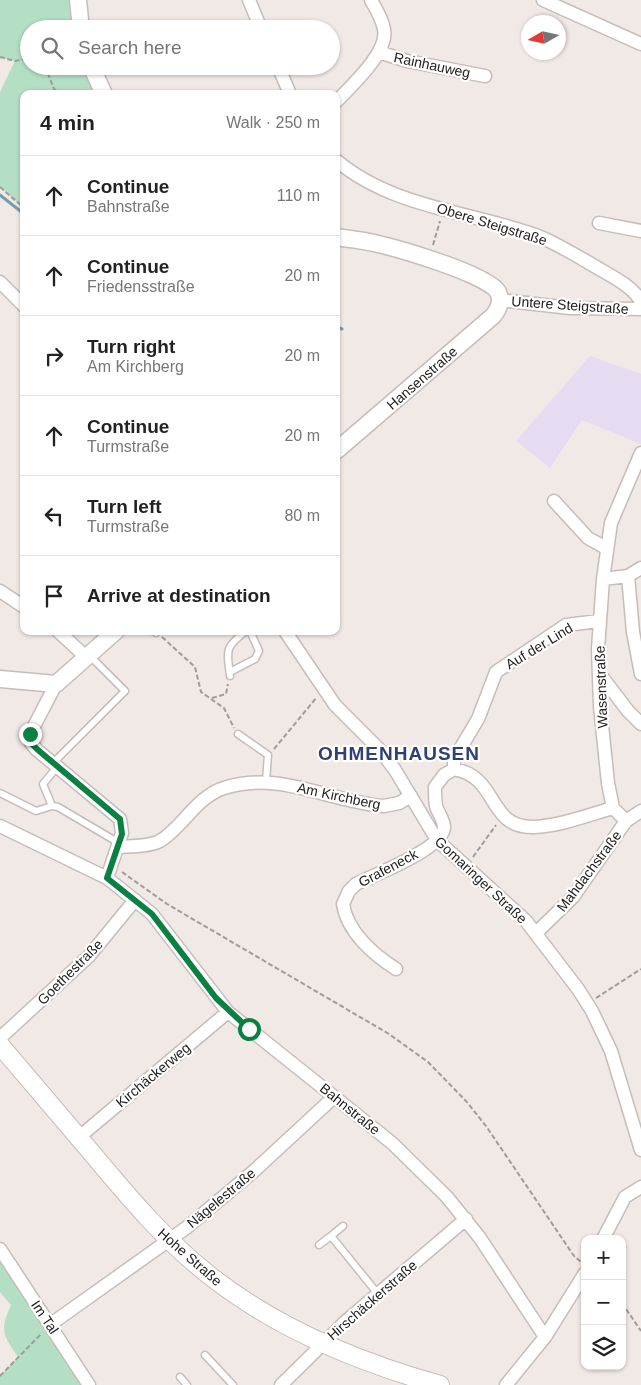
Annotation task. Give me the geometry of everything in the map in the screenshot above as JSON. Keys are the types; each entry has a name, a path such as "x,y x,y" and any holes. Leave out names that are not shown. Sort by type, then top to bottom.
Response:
{"main road":[{"name":"Hohe Straße","path":"0,1045 137,1207 170,1241 208,1275 232,1292 322,1344 360,1360 440,1385"}],"street":[{"path":"78,0 80,20"},
{"path":"249,0 258,20"},
{"name":"Rainhauweg","path":"340,97 379,52 385,38 384,29 371,0"},
{"path":"543,0 641,44"},
{"name":"Rainhauweg","path":"379,52 406,62 485,76"},
{"path":"94,75 102,90"},
{"path":"282,75 288,90"},
{"name":"Obere Steigstraße","path":"340,162 380,186 444,209 549,241 622,283 632,290 641,301"},
{"path":"600,223 641,231"},
{"name":"Untere Steigstraße","path":"340,238 373,242 429,260 490,283 498,293 500,300 570,308 641,310"},
{"path":"0,282 20,302"},
{"name":"Hansenstraße","path":"340,448 494,316 499,307 500,300"},
{"name":"Wasenstraße","path":"613,808 604,748 599,673 599,621 606,548 617,506 641,453"},
{"path":"554,501 588,538 606,548"},
{"path":"603,578 628,576 641,568"},
{"path":"628,576 633,632 641,674"},
{"path":"0,591 20,604"},
{"name":"Auf der Lind","path":"454,769 456,754 478,719 496,672 566,625 599,621"},
{"path":"63,635 87,656"},
{"path":"110,872 123,826 120,819 38,750 31,743 30,734 56,684 111,635"},
{"name":"Gomaringer Straße","path":"287,635 323,689 348,719 387,759 437,840 465,868 502,899 536,933 588,1003 605,1035 618,1067 641,1150"},
{"path":"599,673 628,711 641,724"},
{"path":"0,679 56,684"},
{"path":"437,840 443,832 444,826 436,804 435,786 444,775 454,769 472,775 482,783 502,816 516,824 532,827 613,808 626,821"},
{"name":"Am Kirchberg","path":"119,845 149,844 160,841 208,796 222,788 266,781 378,805 391,806 411,796"},
{"name":"Mahdachstraße","path":"536,933 572,897 626,821 641,811"},
{"name":"Bahnstraße","path":"0,826 110,872 161,925 228,1012 405,1155 466,1219 545,1337"},
{"name":"Grafeneck","path":"396,969 376,954 361,939 346,917 342,904 348,891 356,884 393,867 437,840"},
{"name":"Goethestraße","path":"0,1038 89,956 135,900"},
{"name":"Kirchäckerweg","path":"78,1138 228,1012"},
{"name":"Nägelestraße","path":"51,1324 170,1241 228,1194 334,1097"},
{"path":"605,1235 626,1197 641,1187"},
{"name":"Hirschäckerstraße","path":"282,1385 322,1344 466,1219"},
{"name":"Im Tal","path":"0,1250 51,1324 89,1385"},
{"path":"506,1385 545,1337 581,1279"}],"lane":[{"path":"241,635 231,642 228,649 230,674 255,659 259,651 252,635"},
{"path":"52,806 43,784 55,765 125,691 87,656"},
{"path":"238,734 268,755 266,781"},
{"path":"0,793 36,812 52,806 58,807 119,845"},
{"path":"319,1245 343,1226"},
{"path":"331,1236 378,1294"},
{"path":"204,1355 233,1385"},
{"path":"180,1378 187,1385"}],"path":[{"path":"0,58 20,60"},
{"path":"49,75 55,90"},
{"path":"0,187 20,204"},
{"path":"429,260 444,209"},
{"path":"159,635 176,647 195,667 201,692 224,708 238,734"},
{"path":"212,698 226,694 230,674"},
{"path":"268,755 323,689"},
{"path":"465,868 502,816"},
{"path":"110,872 389,1034 428,1062 460,1095 486,1126 574,1256 581,1262"},
{"path":"588,1003 641,970"},
{"path":"626,1309 641,1331"},
{"path":"0,1376 51,1324"}],"shaded area":[{"path":"590,356 641,374 641,444 582,420 550,468 516,441"}],"green space":[{"path":"0,0 73,0 75,20 20,20 20,75 90,75 96,90 20,90 20,204 0,187 0,92 15,61 0,57"},
{"path":"0,1249 89,1385 0,1385 0,1376 18,1357 4,1331 5,1320 11,1305 0,1292"}],"waterway":[{"path":"0,195 20,211"}],"district":[{"name":"OHMENHAUSEN","path":"399,753"}],"route":[{"path":"30,734 31,743 38,750 120,819 123,826 122,834 107,878 152,914 216,998 228,1012 249,1029"}]}
